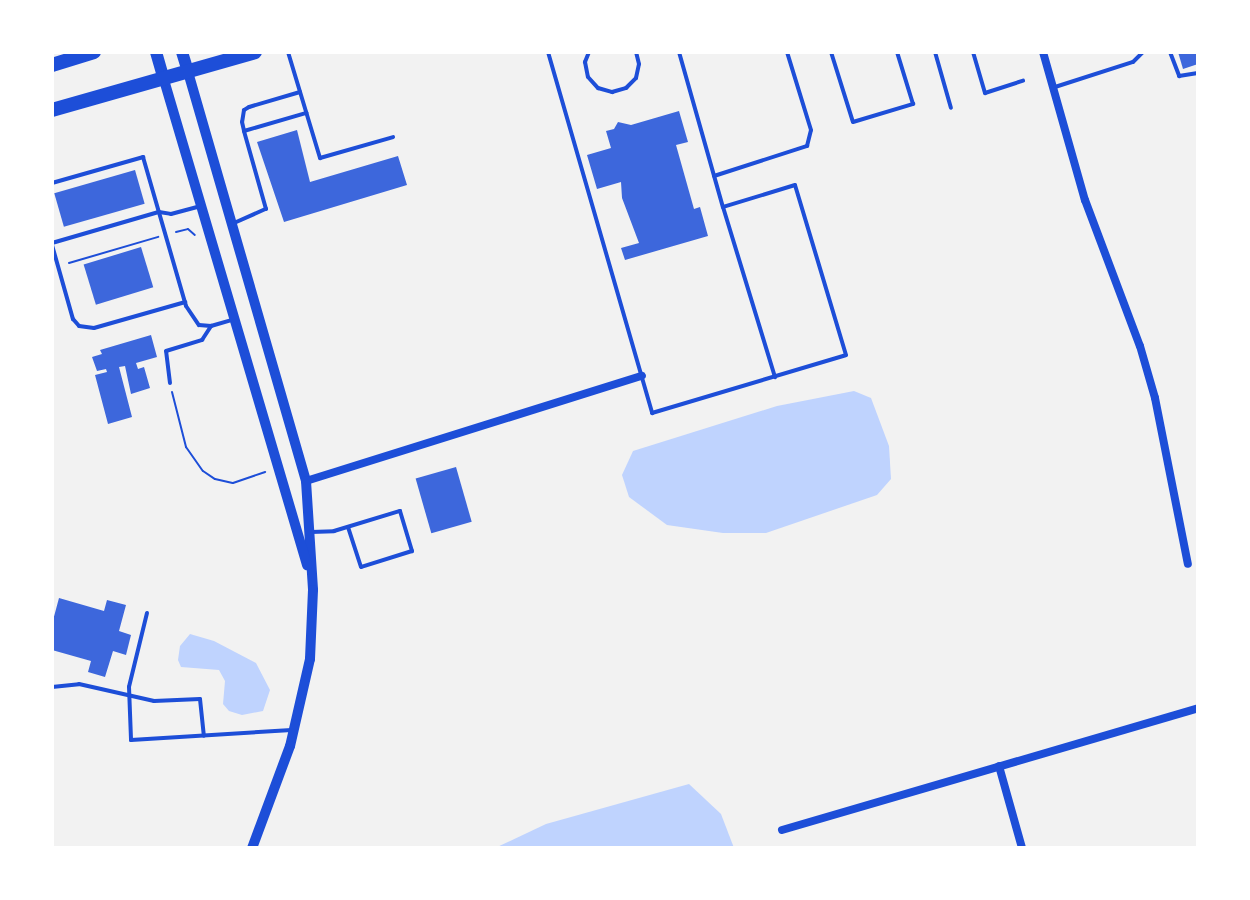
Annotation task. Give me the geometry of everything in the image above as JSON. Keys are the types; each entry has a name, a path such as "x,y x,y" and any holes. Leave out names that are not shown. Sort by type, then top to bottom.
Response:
{"main road":[{"path":"52,65 94,52"},
{"path":"156,52 164,80"},
{"path":"182,52 188,72"},
{"path":"52,110 255,52"}],"street":[{"path":"1043,52 1085,200 1140,346 1155,398 1188,564"},
{"path":"188,72 306,481 313,590 310,659 294,730 252,848"},
{"path":"164,80 281,466 313,590"},
{"path":"306,481 642,376"},
{"path":"782,830 1198,708"},
{"path":"999,766 1022,848"}],"lane":[{"path":"288,52 320,158 393,137"},
{"path":"548,52 652,413 846,355 795,185 723,207"},
{"path":"589,52 585,62 588,77 598,88 612,92 626,88 636,78 639,64 636,52"},
{"path":"679,52 775,377"},
{"path":"714,176 807,146 811,130 787,52"},
{"path":"831,52 853,122 913,104 897,52"},
{"path":"935,52 951,108"},
{"path":"973,52 985,93 1023,81"},
{"path":"1053,88 1133,62 1143,52"},
{"path":"1170,52 1179,76 1198,73"},
{"path":"232,223 266,209 244,131 244,110 300,92"},
{"path":"244,131 307,113"},
{"path":"52,183 143,157 185,302 199,325 211,326 235,320"},
{"path":"185,302 86,329 73,319 52,244 159,212 171,214 201,205"},
{"path":"170,383 166,351 202,340 211,326"},
{"path":"310,532 348,527 400,511 412,551 361,567 348,527"},
{"path":"147,613 129,695 131,740 294,730"},
{"path":"52,687 76,683 154,701 200,699 204,736"}],"path":[{"path":"58,266 188,229 197,236"},
{"path":"170,383 186,447 207,474 233,483 281,466"}],"water":[{"path":"854,391 871,398 889,446 891,479 877,495 766,533 723,533 667,525 629,497 622,475 633,451 777,406"},
{"path":"190,634 214,641 256,663 270,690 263,711 242,715 229,711 223,704 225,681 219,670 181,667 178,660 180,646"},
{"path":"689,784 721,814 734,848 495,848 546,824"}],"building":[{"path":"1178,52 1198,52 1198,64 1183,69"},
{"path":"679,111 688,142 676,145 694,209 700,207 708,236 625,260 621,248 639,243 622,198 621,182 597,189 587,155 611,148 606,131 614,129 618,122 631,125"},
{"path":"297,130 310,182 398,156 407,185 284,222 257,142"},
{"path":"135,170 145,204 64,227 54,193"},
{"path":"141,247 153,287 96,305 84,265"},
{"path":"151,335 157,357 136,363 138,369 144,367 150,388 131,394 125,366 119,367 132,417 108,424 95,375 107,372 106,369 97,371 92,357 102,354 100,350"},
{"path":"456,467 472,522 431,533 416,479"},
{"path":"59,598 104,611 107,600 126,605 119,631 131,635 126,655 113,651 105,677 88,672 91,661 52,650 52,624"}]}
